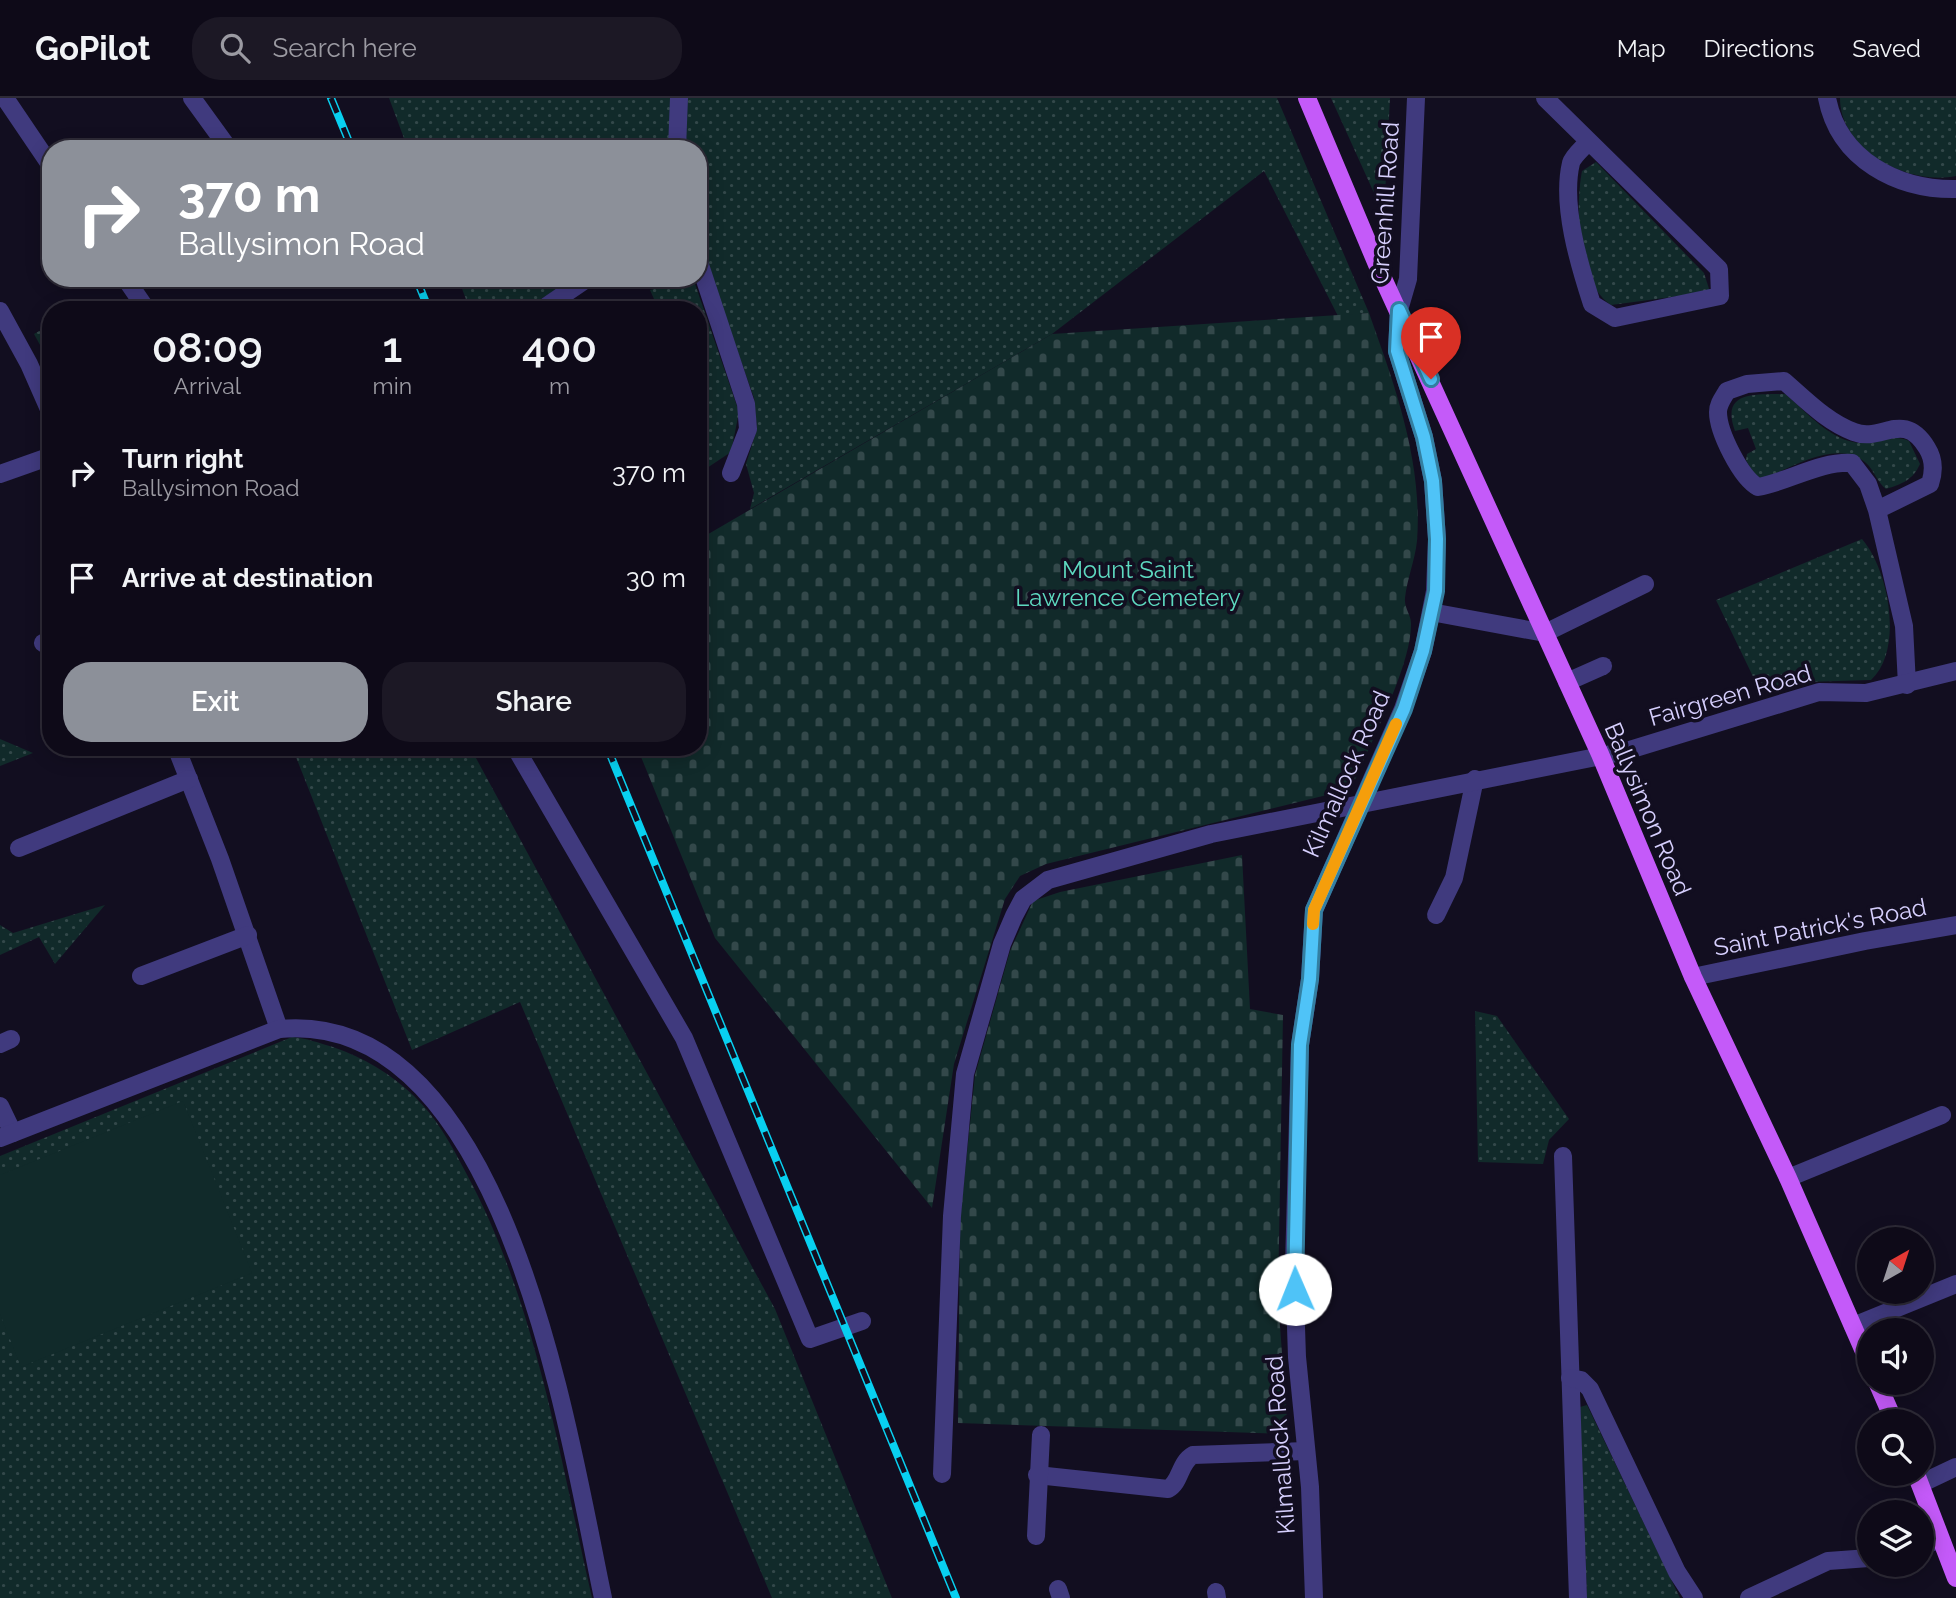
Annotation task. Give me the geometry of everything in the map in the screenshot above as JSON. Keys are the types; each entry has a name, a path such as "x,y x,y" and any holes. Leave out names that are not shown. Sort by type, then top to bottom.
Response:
{"main road":[{"name":"Ballysimon Road","path":"1307,98 1381,275 1600,754 1693,977 1788,1178 1857,1334"},
{"path":"1921,1486 1956,1578"}],"street":[{"path":"5,98 42,153"},
{"path":"192,98 222,140"},
{"path":"677,140 679,98"},
{"name":"Greenhill Road","path":"1399,310 1408,279 1416,98"},
{"path":"1545,98 1719,268 1720,296 1615,318 1592,304 1574,248 1570,207 1571,162 1588,142"},
{"path":"1827,98 1833,123 1857,155 1873,167 1890,177 1932,189 1956,189"},
{"path":"707,286 746,404 748,429 731,472"},
{"path":"554,301 575,287"},
{"name":"Kilmallock Road","path":"1314,1598 1306,1451 1297,1357 1294,1266 1300,1045 1310,979 1314,910 1404,709 1423,651 1436,591 1437,539 1433,481 1424,437 1397,351 1399,310"},
{"path":"0,311 42,394"},
{"path":"1877,510 1930,484 1933,464 1929,452 1914,433 1894,428 1859,434 1834,424 1784,382 1747,384 1727,391 1718,412 1720,423 1747,481 1758,487 1784,482 1833,462 1852,463 1868,484 1877,510 1904,626 1907,685"},
{"path":"0,474 42,459"},
{"path":"1431,612 1545,633 1645,584"},
{"path":"1567,682 1603,666"},
{"name":"Fairgreen Road","path":"942,1474 952,1216 965,1074 1002,944 1023,899 1048,880 1212,834 1475,779 1626,751 1819,692 1866,693 1956,671"},
{"path":"180,756 248,935 279,1029"},
{"path":"520,756 684,1038 810,1339 862,1321"},
{"path":"19,848 189,779"},
{"path":"1437,915 1454,878 1475,779"},
{"name":"Saint Patrick's Road","path":"1693,977 1956,925"},
{"path":"141,976 248,935"},
{"path":"0,1106 7,1136 279,1029 305,1028 332,1032 383,1053 418,1082 470,1155 502,1215 542,1330 583,1487 603,1598"},
{"path":"1788,1178 1942,1115"},
{"path":"1563,1156 1578,1598"},
{"path":"1853,1325 1956,1284"},
{"path":"1570,1378 1581,1380 1590,1389 1677,1572 1694,1598"},
{"path":"1036,1536 1041,1435"},
{"path":"1037,1475 1168,1489 1174,1486 1185,1460 1193,1455 1306,1451"},
{"path":"1934,1474 1956,1467"},
{"path":"1934,1541 1940,1539"},
{"path":"1749,1598 1828,1561 1857,1559"}],"green space":[{"path":"389,98 1277,98 1369,313 1338,316 1264,171 1052,334 750,509 754,493 746,464 757,429 754,398 707,265 707,140 405,140"},
{"path":"1331,98 1390,98 1384,215"},
{"path":"1840,98 1956,98 1956,176 1938,178 1918,175 1880,161 1864,149 1852,134 1843,117"},
{"path":"1596,162 1704,273 1710,292 1611,305 1600,294 1585,263 1579,224 1582,171"},
{"path":"461,287 559,287 537,301 467,301"},
{"path":"662,287 696,287 701,301 649,301 654,299 650,290"},
{"name":"Mount Saint Lawrence Cemetery","path":"1369,313 1397,396 1416,482 1417,541 1405,598 1411,623 1410,640 1390,701 1350,788 1046,864 1020,876 1005,899 954,1064 932,1208 715,938 641,756 707,756 707,535 1052,334"},
{"path":"707,319 739,412 731,452 707,468"},
{"path":"42,330 42,349 34,334"},
{"path":"1785,394 1820,425 1850,441 1868,443 1897,438 1909,441 1920,464 1906,481 1886,489 1866,463 1842,453 1814,458 1762,479 1753,473 1746,460 1747,454 1756,449 1748,428 1735,431 1732,408 1737,402 1752,395"},
{"path":"1862,539 1879,570 1889,610 1890,630 1881,667 1871,680 1805,682 1760,691 1716,600"},
{"path":"0,739 33,753 0,766"},
{"path":"296,756 475,756 775,1309 892,1598 772,1598 520,1002 412,1050"},
{"path":"1242,855 1250,1009 1283,1015 1278,1299 1288,1434 958,1423 960,1221 975,1075 1010,951 1033,901 1060,892"},
{"path":"105,905 55,964 39,937 0,955 0,925 13,933"},
{"path":"1475,1011 1497,1016 1569,1119 1549,1140 1543,1164 1478,1162"},
{"path":"292,1037 344,1051 396,1080 429,1113 460,1161 489,1221 528,1325 556,1434 592,1598 0,1598 0,1156"},
{"path":"183,1101 252,1273 21,1367 0,1314 0,1175"},
{"path":"1587,1405 1680,1598 1587,1598 1580,1407"}],"railway":[{"path":"331,98 348,140"},
{"path":"420,287 425,301"},
{"path":"611,756 956,1598"}],"slow traffic":[{"path":"1313,924 1314,910 1396,724"}],"route":[{"path":"1295,1289 1300,1045 1310,979 1314,910 1404,709 1423,651 1436,591 1437,539 1433,481 1424,437 1397,351 1399,310 1431,379"}]}
